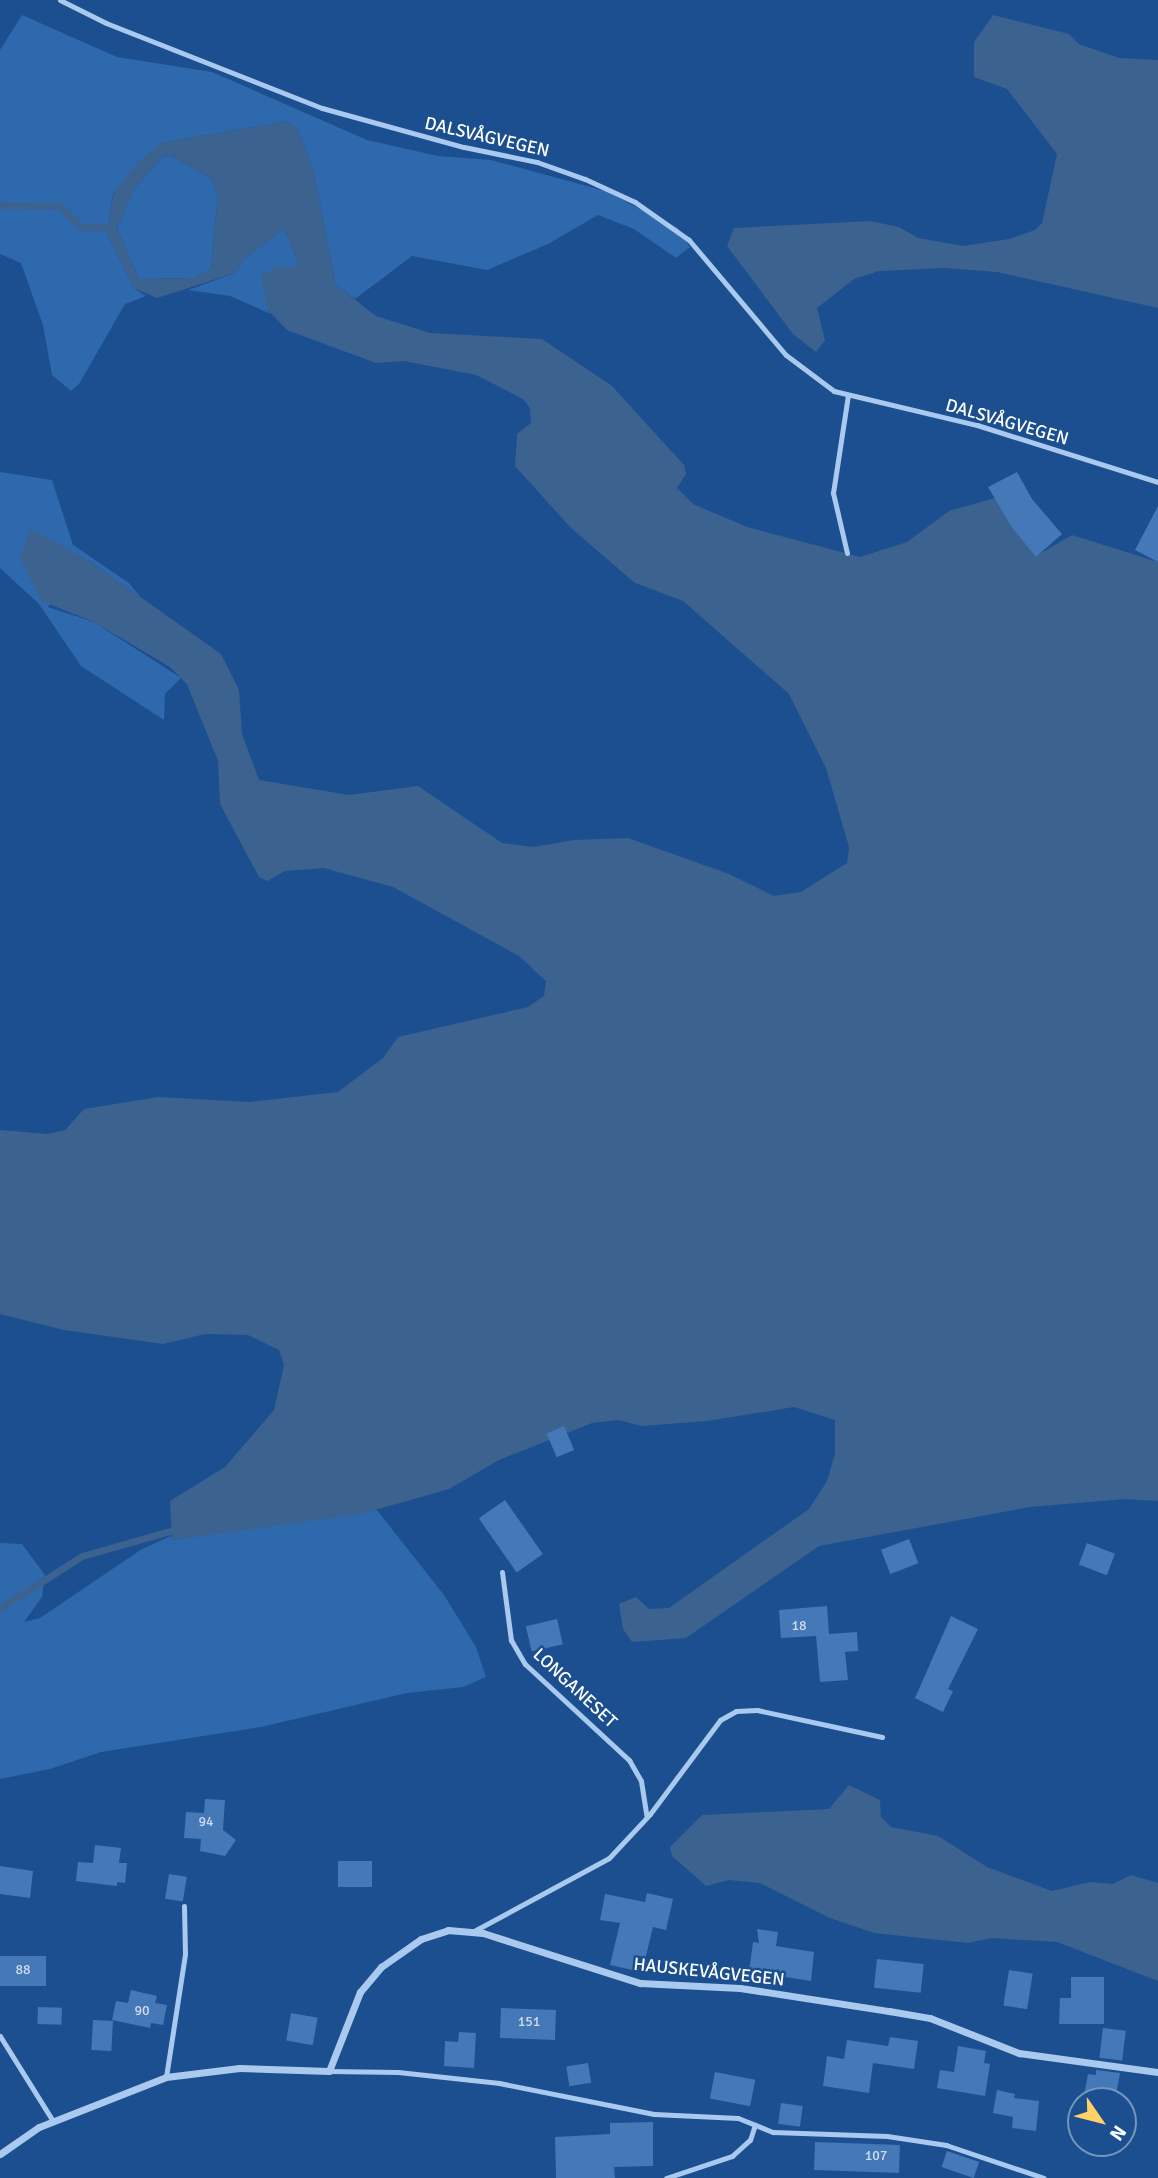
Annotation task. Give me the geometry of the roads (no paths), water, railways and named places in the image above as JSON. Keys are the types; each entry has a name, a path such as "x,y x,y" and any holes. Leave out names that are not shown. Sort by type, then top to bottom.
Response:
{"street":[{"name":"HAUSKEVÅGVEGEN","path":"329,2071 354,2003 381,1967 421,1939 448,1930 474,1931 640,1983 740,1988 930,2018 1019,2053 1158,2072"},
{"path":"0,2154 53,2121 166,2077 239,2068 329,2071"}],"lane":[{"name":"DALSVÅGVEGEN","path":"60,0 106,23 322,108 464,147 537,162 635,202 689,240 786,355 818,381 848,396 977,425 1158,482"},
{"path":"847,553 833,493 848,396"},
{"name":"LONGANESET","path":"502,1572 511,1640 525,1664 629,1760 641,1780 647,1817"},
{"path":"474,1931 609,1858 647,1817 720,1720 736,1712 757,1710 882,1737"},
{"path":"166,2077 185,1954 184,1906"},
{"path":"0,2036 53,2121"},
{"path":"329,2071 384,2071 499,2084 654,2115 713,2114 773,2132 887,2136 946,2144 1044,2178"},
{"path":"666,2178 732,2156 750,2140 755,2125"}],"waterway":[{"path":"0,205 60,206 82,227 108,227"},
{"path":"0,1608 82,1556 170,1531"}]}
